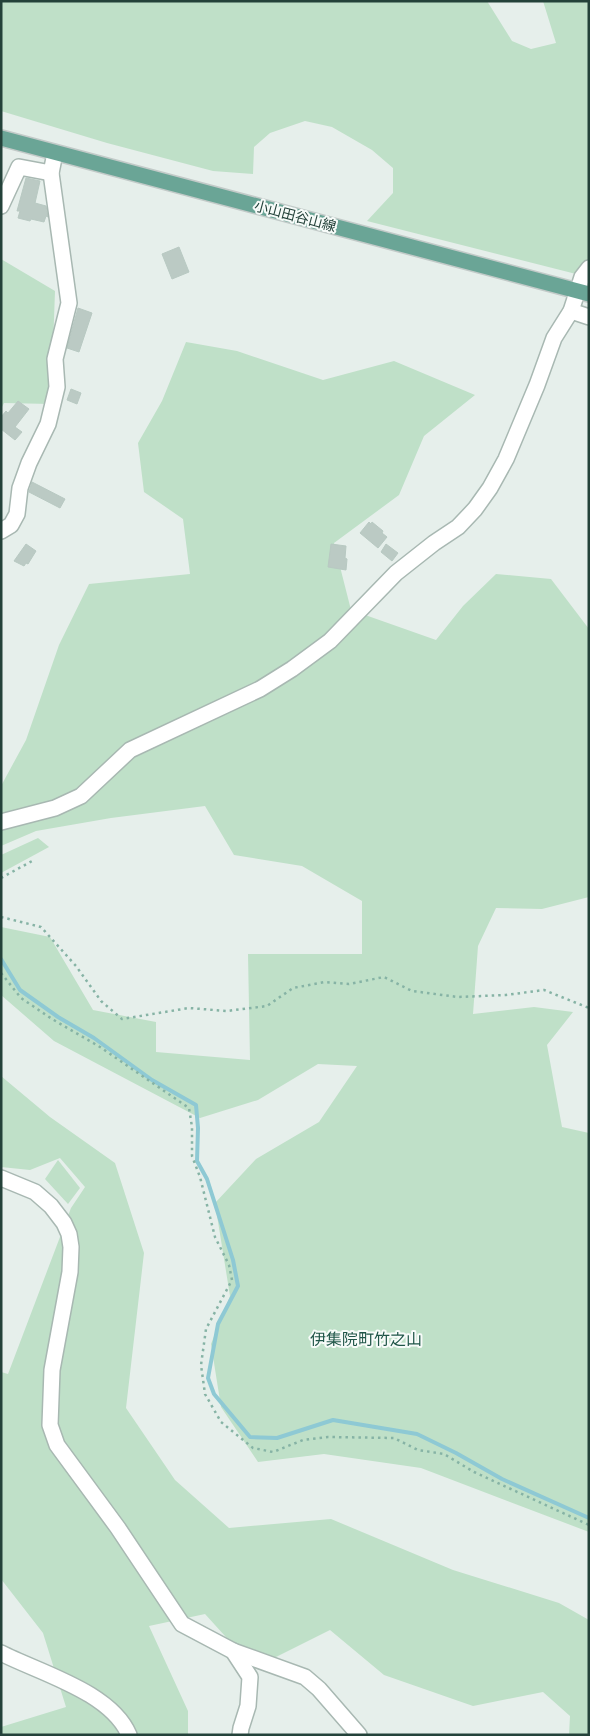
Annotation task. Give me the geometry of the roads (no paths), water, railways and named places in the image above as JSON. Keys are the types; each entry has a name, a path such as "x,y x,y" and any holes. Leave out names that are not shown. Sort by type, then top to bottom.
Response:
{"main road":[{"name":"小山田谷山線","path":"1,138 583,293"}],"street":[{"path":"1,531 11,525 17,514 20,488 29,463 48,424 57,387 55,359 69,304 51,173 55,153"},
{"path":"1,206 19,166 51,173"},
{"path":"1,822 55,808 81,796 130,750 252,693 284,674 330,641 396,572 458,527 475,509 490,488 506,459 537,385 554,338 583,293 582,277 589,268"},
{"path":"570,311 589,317"},
{"path":"1,1178 35,1192 51,1206 64,1223 71,1247 70,1272 52,1370 50,1424 57,1445 118,1528 182,1624 233,1651 305,1677 319,1689 359,1735"},
{"path":"233,1651 250,1677 248,1706 240,1728 240,1735"},
{"path":"1,1653 88,1693 108,1706 129,1735"}],"waterway":[{"path":"1,959 20,990 58,1017 94,1038 152,1080 196,1105 198,1128 197,1161 207,1179 233,1260 238,1286 218,1324 208,1378 214,1394 250,1437 277,1438 333,1420 417,1434 502,1479 589,1518"}],"district":[{"name":"伊集院町竹之山","path":"366,1340"}]}
